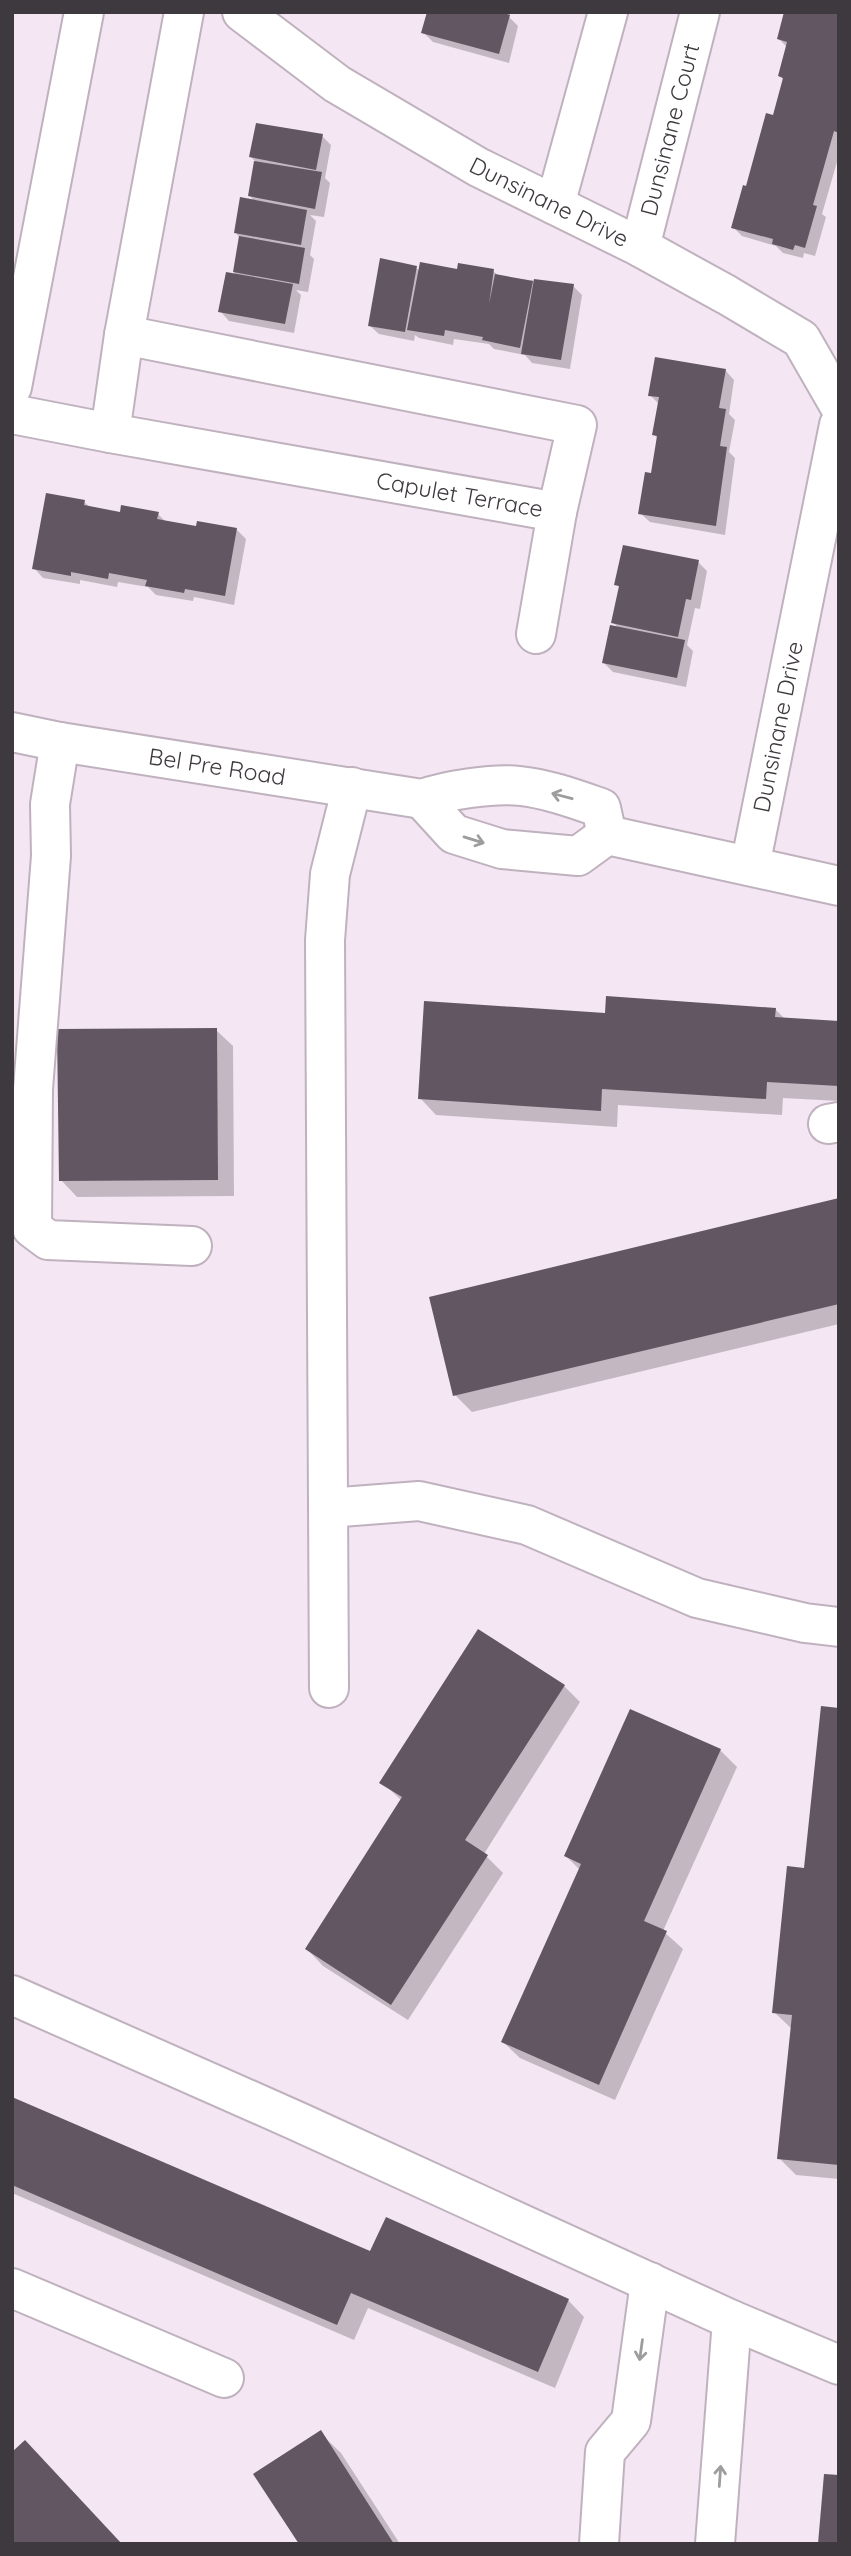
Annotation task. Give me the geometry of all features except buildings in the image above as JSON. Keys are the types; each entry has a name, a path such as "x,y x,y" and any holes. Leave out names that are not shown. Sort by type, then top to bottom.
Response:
{"street":[{"path":"12,387 84,12"},
{"path":"110,433 124,335 184,12"},
{"name":"Dunsinane Drive","path":"242,12 337,84 478,167 640,247 801,339 839,404"},
{"path":"555,205 608,12"},
{"name":"Dunsinane Court","path":"640,247 700,12"},
{"name":"Capulet Terrace","path":"12,414 558,512 577,425 124,335"},
{"name":"Dunsinane Drive","path":"750,866 839,425"},
{"path":"536,634 558,512"},
{"name":"Bel Pre Road","path":"12,732 60,742 422,799 446,791 519,786 562,795 601,808 607,835"},
{"path":"60,742 50,804 51,856 33,1089 32,1227 48,1240 192,1246"},
{"path":"329,1688 325,940 330,874 352,786"},
{"path":"422,799 454,834 502,849 578,856 607,835 839,886"},
{"path":"328,1508 419,1502 527,1525 697,1598 805,1623 839,1628"},
{"path":"12,1994 650,2282 732,2325 839,2365"},
{"path":"599,2544 605,2452 631,2421 650,2282"},
{"path":"12,2288 224,2378"},
{"path":"715,2544 732,2325"}]}
